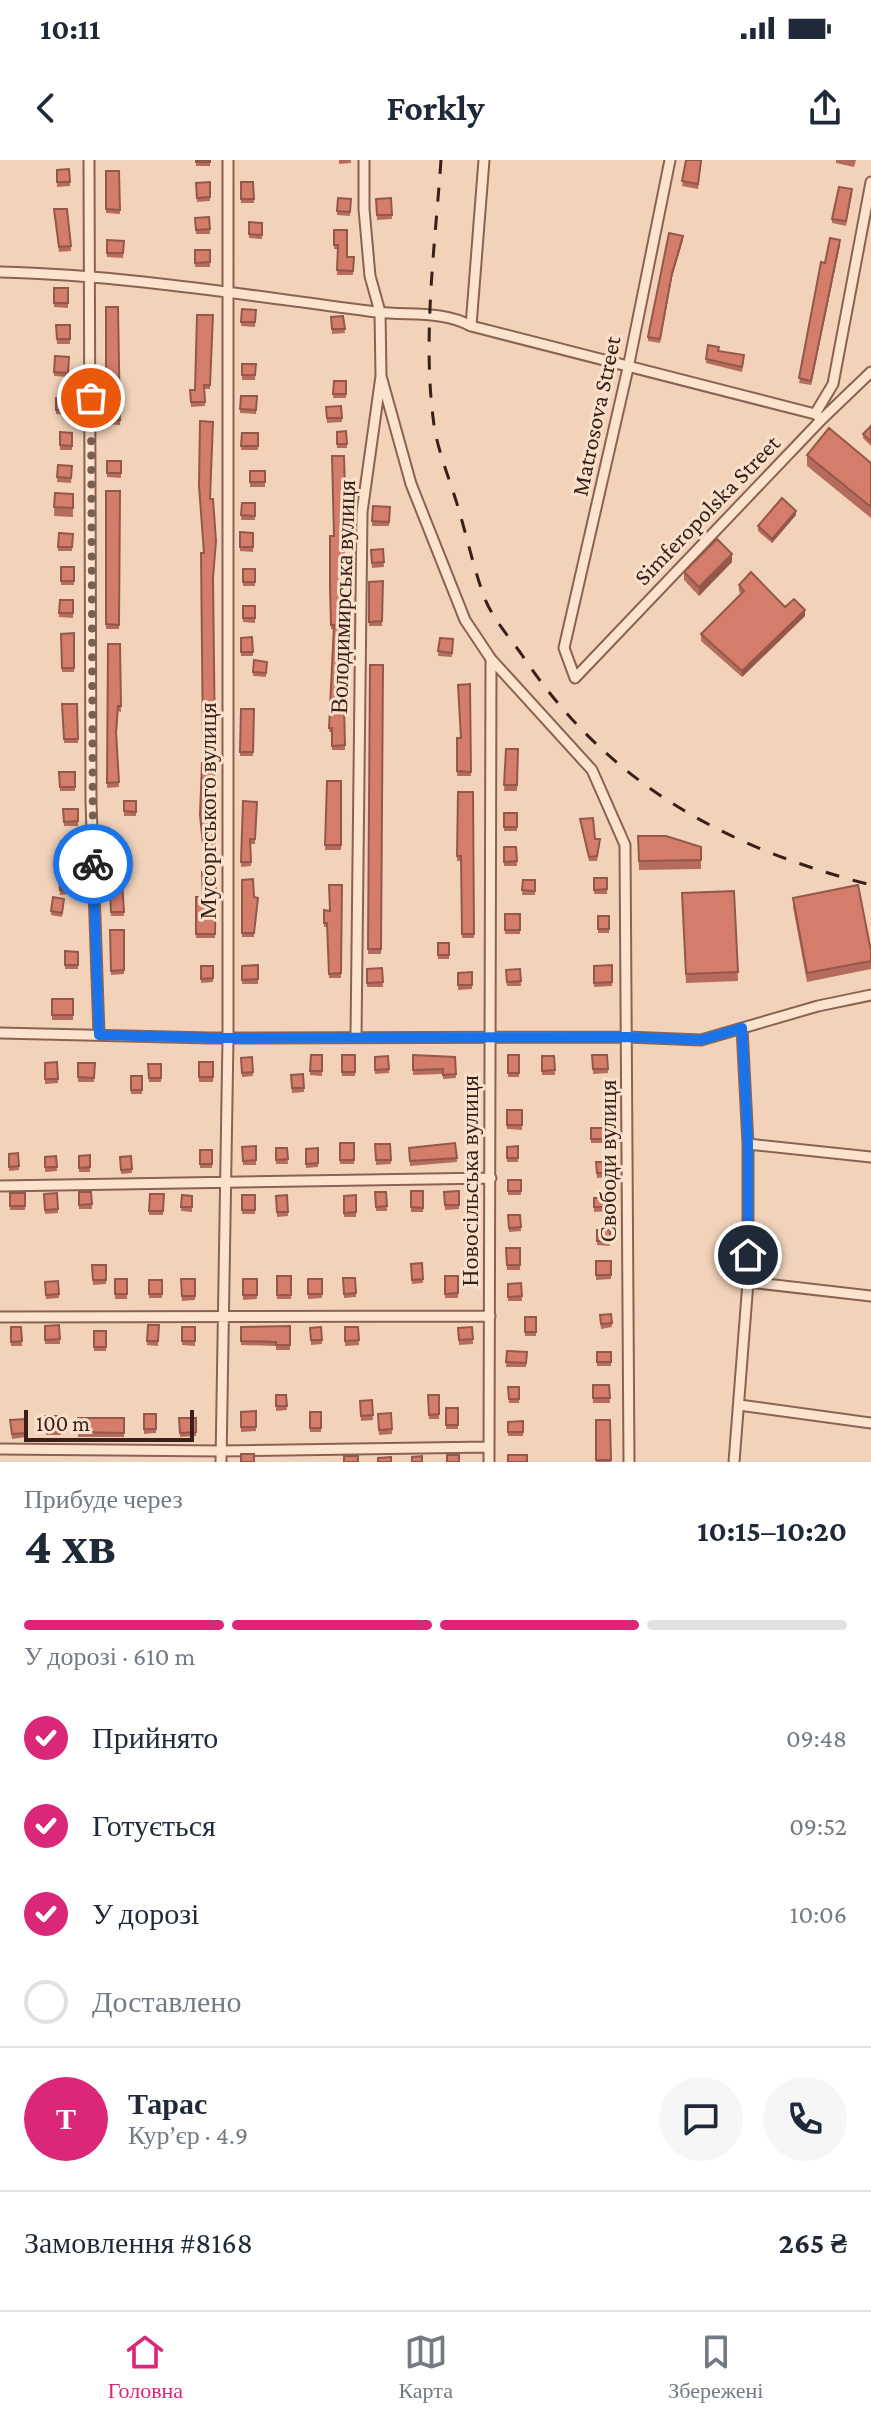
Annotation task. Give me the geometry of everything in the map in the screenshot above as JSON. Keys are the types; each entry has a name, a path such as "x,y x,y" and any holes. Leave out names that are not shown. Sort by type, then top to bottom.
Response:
{"street":[{"path":"89,160 91,802 99,1035"},
{"name":"Мусоргського вулиця","path":"221,1457 228,1038 228,160"},
{"name":"Володимирська вулиця","path":"356,1037 362,512 381,376 380,312 370,276 364,160"},
{"path":"471,326 484,160"},
{"name":"Matrosova Street","path":"575,678 564,648 628,368 670,160"},
{"path":"0,272 91,274 380,312 454,317 471,326 818,416 833,384 871,182"},
{"name":"Simferopolska Street","path":"575,678 818,416 871,372"},
{"name":"Свободи вулиця","path":"381,376 417,498 465,620 491,659 592,770 625,845 629,1462"},
{"name":"Новосільська вулиця","path":"489,1462 491,659"},
{"path":"0,1033 228,1038 627,1037 701,1040 871,995"},
{"path":"734,1462 748,1282 748,1144 742,1028"},
{"path":"748,1144 871,1157"},
{"path":"0,1186 224,1185 491,1178"},
{"path":"748,1282 871,1296"},
{"path":"0,1317 490,1316"},
{"path":"739,1405 871,1423"},
{"path":"0,1449 221,1457 489,1447"}],"building":[{"path":"686,160 701,160 698,184 682,181"},
{"path":"69,169 70,182 57,182 57,170"},
{"path":"106,171 119,171 120,210 106,209"},
{"path":"210,182 210,197 197,198 196,183"},
{"path":"241,182 253,182 254,199 241,199"},
{"path":"839,187 852,189 846,221 832,219"},
{"path":"338,198 351,199 350,212 337,211"},
{"path":"391,198 392,215 377,215 376,199"},
{"path":"54,209 67,209 71,246 59,247"},
{"path":"209,217 210,229 196,230 195,218"},
{"path":"249,222 262,223 262,235 249,234"},
{"path":"334,230 347,230 347,257 354,257 353,271 337,270 338,245 334,245"},
{"path":"669,233 683,236 672,273 660,339 648,337"},
{"path":"830,238 840,240 811,381 799,378 821,262 825,263"},
{"path":"107,240 124,241 123,253 107,253"},
{"path":"195,250 210,250 210,262 195,263"},
{"path":"54,288 68,288 68,303 54,303"},
{"path":"106,307 118,307 120,420 106,420"},
{"path":"242,309 256,310 255,322 241,322"},
{"path":"197,315 213,315 210,385 204,385 205,402 191,402 190,390 195,390"},
{"path":"343,316 345,329 332,329 331,317"},
{"path":"56,325 70,325 70,339 57,339"},
{"path":"708,345 719,347 718,351 744,355 742,367 706,359"},
{"path":"55,356 69,357 68,373 54,372"},
{"path":"242,364 256,364 255,375 242,375"},
{"path":"334,381 346,381 346,394 333,394"},
{"path":"241,396 257,396 256,410 240,409"},
{"path":"56,398 70,399 70,410 56,410"},
{"path":"341,406 342,418 327,418 326,407"},
{"path":"200,421 213,422 210,499 213,499 216,541 213,578 215,746 203,746 201,553 204,553 199,486"},
{"path":"871,426 871,441 863,434"},
{"path":"829,428 871,463 871,507 807,455"},
{"path":"346,431 347,444 337,444 337,432"},
{"path":"60,432 72,433 72,446 60,445"},
{"path":"242,433 258,433 258,446 241,446"},
{"path":"332,456 344,456 346,522 341,586 345,745 332,746 332,728 329,728 334,625 331,625 330,586 330,536 334,536"},
{"path":"107,461 121,461 121,473 107,473"},
{"path":"58,465 72,466 71,478 57,477"},
{"path":"250,471 265,471 265,482 250,482"},
{"path":"106,491 120,491 119,625 106,624"},
{"path":"55,493 73,494 73,508 54,507"},
{"path":"782,498 796,511 772,539 758,526"},
{"path":"242,503 255,503 255,516 241,515"},
{"path":"373,506 390,507 389,522 372,521"},
{"path":"240,532 253,533 253,547 240,547"},
{"path":"59,533 73,534 72,547 58,547"},
{"path":"717,539 732,554 699,587 684,572"},
{"path":"383,549 384,562 372,563 371,550"},
{"path":"61,567 74,567 74,581 61,581"},
{"path":"243,569 255,569 255,582 243,582"},
{"path":"751,572 785,607 794,599 805,610 742,671 701,634 744,591 739,585"},
{"path":"383,581 382,621 369,622 369,582"},
{"path":"60,600 73,600 73,613 59,613"},
{"path":"243,606 255,606 255,618 243,618"},
{"path":"74,633 74,668 62,668 61,634"},
{"path":"252,637 253,652 241,652 241,638"},
{"path":"440,638 453,639 452,653 438,651"},
{"path":"108,644 120,644 121,706 118,706 116,732 119,782 107,783"},
{"path":"254,660 267,662 266,673 253,672"},
{"path":"370,665 383,665 381,949 368,949"},
{"path":"470,684 471,772 457,771 457,738 461,738 458,685"},
{"path":"62,704 77,704 78,739 64,739"},
{"path":"241,709 254,709 253,752 240,752"},
{"path":"506,749 518,749 517,785 504,785"},
{"path":"202,763 214,763 215,854 204,854 200,815"},
{"path":"59,772 75,772 75,787 60,787"},
{"path":"327,781 341,781 341,845 325,845"},
{"path":"458,792 473,792 474,934 462,934 461,856 457,856"},
{"path":"124,801 136,801 136,812 124,811"},
{"path":"243,801 257,802 255,839 250,839 251,862 241,862"},
{"path":"63,809 78,809 78,821 64,822"},
{"path":"504,813 517,813 517,827 504,827"},
{"path":"593,818 595,839 600,839 597,856 589,857 580,819"},
{"path":"638,836 666,836 701,847 701,860 639,861"},
{"path":"75,840 76,853 61,854 61,841"},
{"path":"504,847 516,847 517,861 504,862"},
{"path":"120,850 124,912 111,912 108,851"},
{"path":"202,872 216,872 215,934 196,934 196,897 203,897"},
{"path":"76,873 77,889 60,890 59,875"},
{"path":"594,878 607,878 607,889 594,890"},
{"path":"253,879 254,897 258,898 254,933 242,933 242,880"},
{"path":"523,880 535,880 535,891 522,890"},
{"path":"329,885 342,885 341,973 329,974 324,910 330,911"},
{"path":"858,885 871,961 807,973 793,898"},
{"path":"734,891 738,972 686,974 682,893"},
{"path":"53,897 64,899 62,913 51,911"},
{"path":"505,914 520,914 520,930 505,930"},
{"path":"598,916 609,916 609,929 598,929"},
{"path":"110,930 124,930 124,970 111,971"},
{"path":"438,943 449,943 449,955 438,955"},
{"path":"65,951 78,952 78,965 65,965"},
{"path":"258,965 258,979 242,980 242,966"},
{"path":"612,965 612,982 594,983 594,966"},
{"path":"201,966 213,966 213,978 201,979"},
{"path":"382,968 383,982 367,983 367,969"},
{"path":"520,969 521,981 507,982 506,970"},
{"path":"472,972 472,985 458,985 458,973"},
{"path":"52,999 73,999 73,1015 52,1015"},
{"path":"311,1055 322,1055 322,1071 310,1071"},
{"path":"342,1055 355,1055 355,1072 342,1072"},
{"path":"413,1055 455,1057 456,1074 443,1075 443,1069 413,1070"},
{"path":"508,1055 519,1055 519,1073 508,1073"},
{"path":"592,1055 607,1055 608,1069 593,1069"},
{"path":"388,1056 389,1069 375,1070 375,1057"},
{"path":"542,1056 554,1056 555,1070 542,1071"},
{"path":"252,1057 253,1072 242,1073 241,1058"},
{"path":"57,1062 58,1079 45,1079 45,1063"},
{"path":"199,1062 213,1062 213,1077 199,1077"},
{"path":"78,1063 95,1063 94,1078 78,1077"},
{"path":"148,1064 161,1064 161,1078 149,1078"},
{"path":"303,1074 304,1088 292,1088 291,1075"},
{"path":"131,1076 142,1076 142,1090 131,1090"},
{"path":"507,1110 522,1110 522,1125 507,1125"},
{"path":"591,1128 610,1128 610,1139 591,1139"},
{"path":"340,1143 354,1143 354,1160 340,1160"},
{"path":"455,1143 457,1158 410,1161 409,1148"},
{"path":"375,1144 390,1144 391,1160 376,1160"},
{"path":"256,1146 256,1160 243,1161 242,1147"},
{"path":"518,1146 518,1158 507,1158 507,1147"},
{"path":"276,1148 287,1148 288,1159 276,1160"},
{"path":"318,1148 318,1163 306,1164 306,1149"},
{"path":"200,1150 212,1150 212,1164 200,1164"},
{"path":"18,1153 19,1166 9,1167 9,1154"},
{"path":"90,1155 90,1167 79,1168 79,1156"},
{"path":"56,1156 57,1167 45,1167 45,1157"},
{"path":"131,1156 132,1169 121,1170 120,1157"},
{"path":"596,1162 611,1162 611,1173 597,1173"},
{"path":"508,1180 521,1180 521,1191 508,1191"},
{"path":"411,1191 423,1191 423,1208 411,1207"},
{"path":"459,1191 459,1205 445,1205 444,1192"},
{"path":"79,1192 91,1192 92,1204 79,1205"},
{"path":"375,1192 386,1192 387,1206 376,1207"},
{"path":"10,1193 25,1193 25,1206 10,1206"},
{"path":"57,1193 58,1209 45,1210 44,1194"},
{"path":"150,1194 164,1194 163,1211 149,1211"},
{"path":"182,1195 192,1196 192,1207 181,1207"},
{"path":"242,1195 255,1195 255,1210 242,1210"},
{"path":"287,1195 288,1212 277,1212 276,1196"},
{"path":"356,1195 356,1212 344,1213 344,1196"},
{"path":"594,1198 612,1198 612,1207 594,1207"},
{"path":"508,1215 520,1215 521,1227 509,1228"},
{"path":"597,1230 610,1230 610,1241 597,1241"},
{"path":"506,1248 520,1248 520,1265 507,1265"},
{"path":"596,1261 611,1261 611,1275 596,1275"},
{"path":"422,1263 423,1279 412,1280 411,1264"},
{"path":"92,1265 106,1265 106,1280 93,1280"},
{"path":"277,1276 291,1276 291,1295 277,1295"},
{"path":"445,1276 458,1276 458,1293 445,1294"},
{"path":"343,1278 355,1278 356,1293 344,1294"},
{"path":"115,1279 127,1279 127,1294 115,1294"},
{"path":"181,1279 195,1279 195,1296 182,1296"},
{"path":"243,1279 257,1279 257,1295 243,1295"},
{"path":"308,1279 322,1279 322,1294 308,1294"},
{"path":"149,1280 162,1280 162,1294 149,1294"},
{"path":"58,1281 59,1294 46,1295 45,1282"},
{"path":"521,1283 522,1296 508,1297 508,1284"},
{"path":"611,1314 612,1323 601,1324 600,1315"},
{"path":"525,1317 536,1317 536,1332 525,1332"},
{"path":"59,1325 60,1339 45,1340 45,1326"},
{"path":"148,1325 159,1325 158,1341 147,1341"},
{"path":"290,1326 290,1345 241,1341 241,1327"},
{"path":"11,1327 21,1327 22,1341 11,1342"},
{"path":"182,1327 195,1327 195,1341 182,1341"},
{"path":"321,1327 322,1340 311,1340 310,1328"},
{"path":"345,1327 358,1327 359,1340 345,1341"},
{"path":"472,1327 473,1339 459,1340 458,1328"},
{"path":"94,1331 106,1331 106,1347 94,1347"},
{"path":"507,1351 527,1352 526,1363 506,1362"},
{"path":"597,1352 611,1352 611,1362 597,1362"},
{"path":"593,1385 609,1385 610,1398 593,1398"},
{"path":"508,1387 519,1387 519,1399 509,1399"},
{"path":"276,1395 286,1395 287,1406 276,1406"},
{"path":"428,1395 439,1395 439,1414 429,1415"},
{"path":"372,1400 373,1415 361,1416 360,1401"},
{"path":"446,1408 458,1408 458,1425 446,1425"},
{"path":"256,1411 256,1427 241,1427 241,1412"},
{"path":"310,1412 321,1412 321,1428 310,1428"},
{"path":"391,1413 392,1429 379,1430 378,1414"},
{"path":"144,1414 156,1414 156,1429 144,1429"},
{"path":"45,1416 61,1416 61,1431 46,1431"},
{"path":"78,1418 124,1418 124,1433 78,1432"},
{"path":"179,1418 196,1418 196,1432 180,1433"},
{"path":"26,1419 27,1433 12,1434 10,1420"},
{"path":"596,1420 610,1420 611,1460 596,1460"},
{"path":"523,1421 523,1432 508,1432 508,1422"},
{"path":"241,1454 254,1454 254,1462 241,1462"},
{"path":"447,1455 459,1455 459,1462 447,1462"},
{"path":"508,1455 527,1455 527,1462 508,1462"},
{"path":"344,1456 358,1456 358,1462 344,1462"},
{"path":"422,1456 422,1462 412,1462 412,1457"},
{"path":"391,1457 391,1462 378,1462 378,1458"}],"railway":[{"path":"441,160 429,326 434,425 477,577 492,614 556,700 592,740 631,774 719,830 767,851 871,885"}],"way so far":[{"path":"91,398 93,864"}],"route":[{"path":"93,864 99,1035 701,1040 742,1028 748,1144 748,1255"}]}
